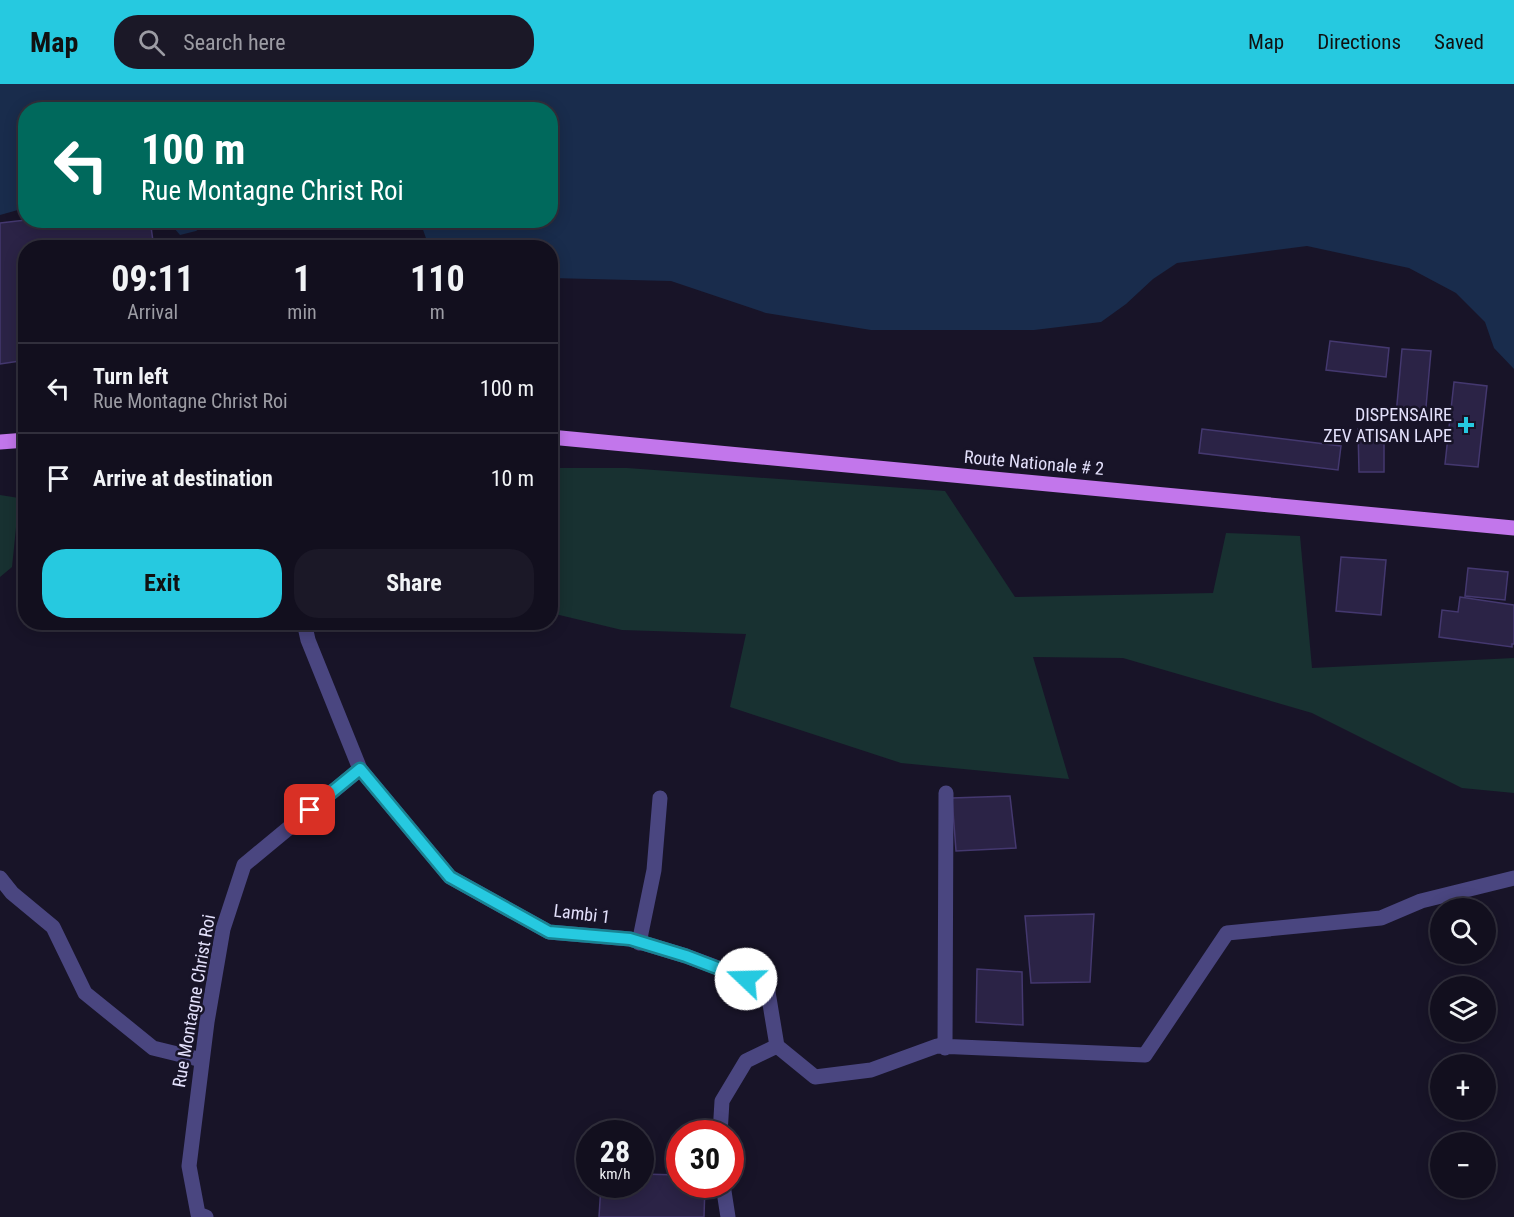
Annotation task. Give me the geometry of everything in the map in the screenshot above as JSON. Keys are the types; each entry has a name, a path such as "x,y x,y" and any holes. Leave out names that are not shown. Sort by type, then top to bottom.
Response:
{"main road":[{"name":"Route Nationale # 2","path":"558,438 1514,528"},
{"path":"0,441 18,440"}],"street":[{"name":"Lambi 1","path":"306,630 360,769 450,877 549,932 630,939 686,956 766,986 777,1046"},
{"name":"Rue Montagne Christ Roi","path":"206,1217 198,1214 189,1166 202,1060 223,929 244,865 360,769"},
{"path":"945,1048 946,793"},
{"path":"639,943 654,870 660,798"},
{"path":"0,878 12,893 53,927 85,993 153,1048 202,1060"},
{"path":"721,1120 722,1101 746,1061 777,1046 815,1077 872,1070 937,1046 1145,1055 1227,933 1381,918 1421,901 1514,878"},
{"path":"725,1198 728,1217"}],"green space":[{"path":"558,468 627,468 945,491 1015,597 1213,593 1226,533 1300,536 1312,668 1514,658 1514,793 1462,788 1312,713 1123,658 1033,657 1069,779 901,763 730,707 746,634 622,630 558,615"},
{"path":"0,495 18,498 18,508 12,567 0,577"}],"water":[{"path":"0,84 1514,84 1514,369 1494,348 1485,322 1456,293 1409,268 1307,246 1177,263 1153,279 1126,304 1101,322 1034,330 871,330 766,313 671,281 558,278 558,240 427,240 422,228 558,228 558,102 18,102 18,210 0,215"},
{"path":"174,228 200,228 196,231 180,235"}],"building":[{"path":"18,221 18,228 151,228 153,240 18,240 18,361 0,364 0,223"},
{"path":"1330,341 1389,348 1386,377 1326,370"},
{"path":"1402,349 1431,351 1425,418 1396,415"},
{"name":"DISPENSAIRE ZEV ATISAN LAPE","path":"1454,382 1487,386 1478,467 1445,464"},
{"path":"1202,429 1341,446 1338,470 1199,453"},
{"path":"1358,429 1384,429 1384,472 1359,472"},
{"path":"1341,557 1386,560 1381,615 1336,611"},
{"path":"1468,568 1508,572 1505,600 1465,596"},
{"path":"1460,597 1514,605 1514,644 1512,647 1439,637 1442,610 1458,612"},
{"path":"1010,796 1016,848 956,851 952,798"},
{"path":"1094,914 1090,982 1031,983 1025,916"},
{"path":"977,969 1022,972 1023,1025 976,1022"},
{"path":"654,1174 666,1175 666,1198 705,1198 704,1217 599,1217 600,1198 654,1198"}],"place":[{"name":"DISPENSAIRE ZEV ATISAN LAPE","path":"1466,425"}],"route":[{"path":"310,810 360,769 450,877 549,932 630,939 686,956 746,979"}]}
